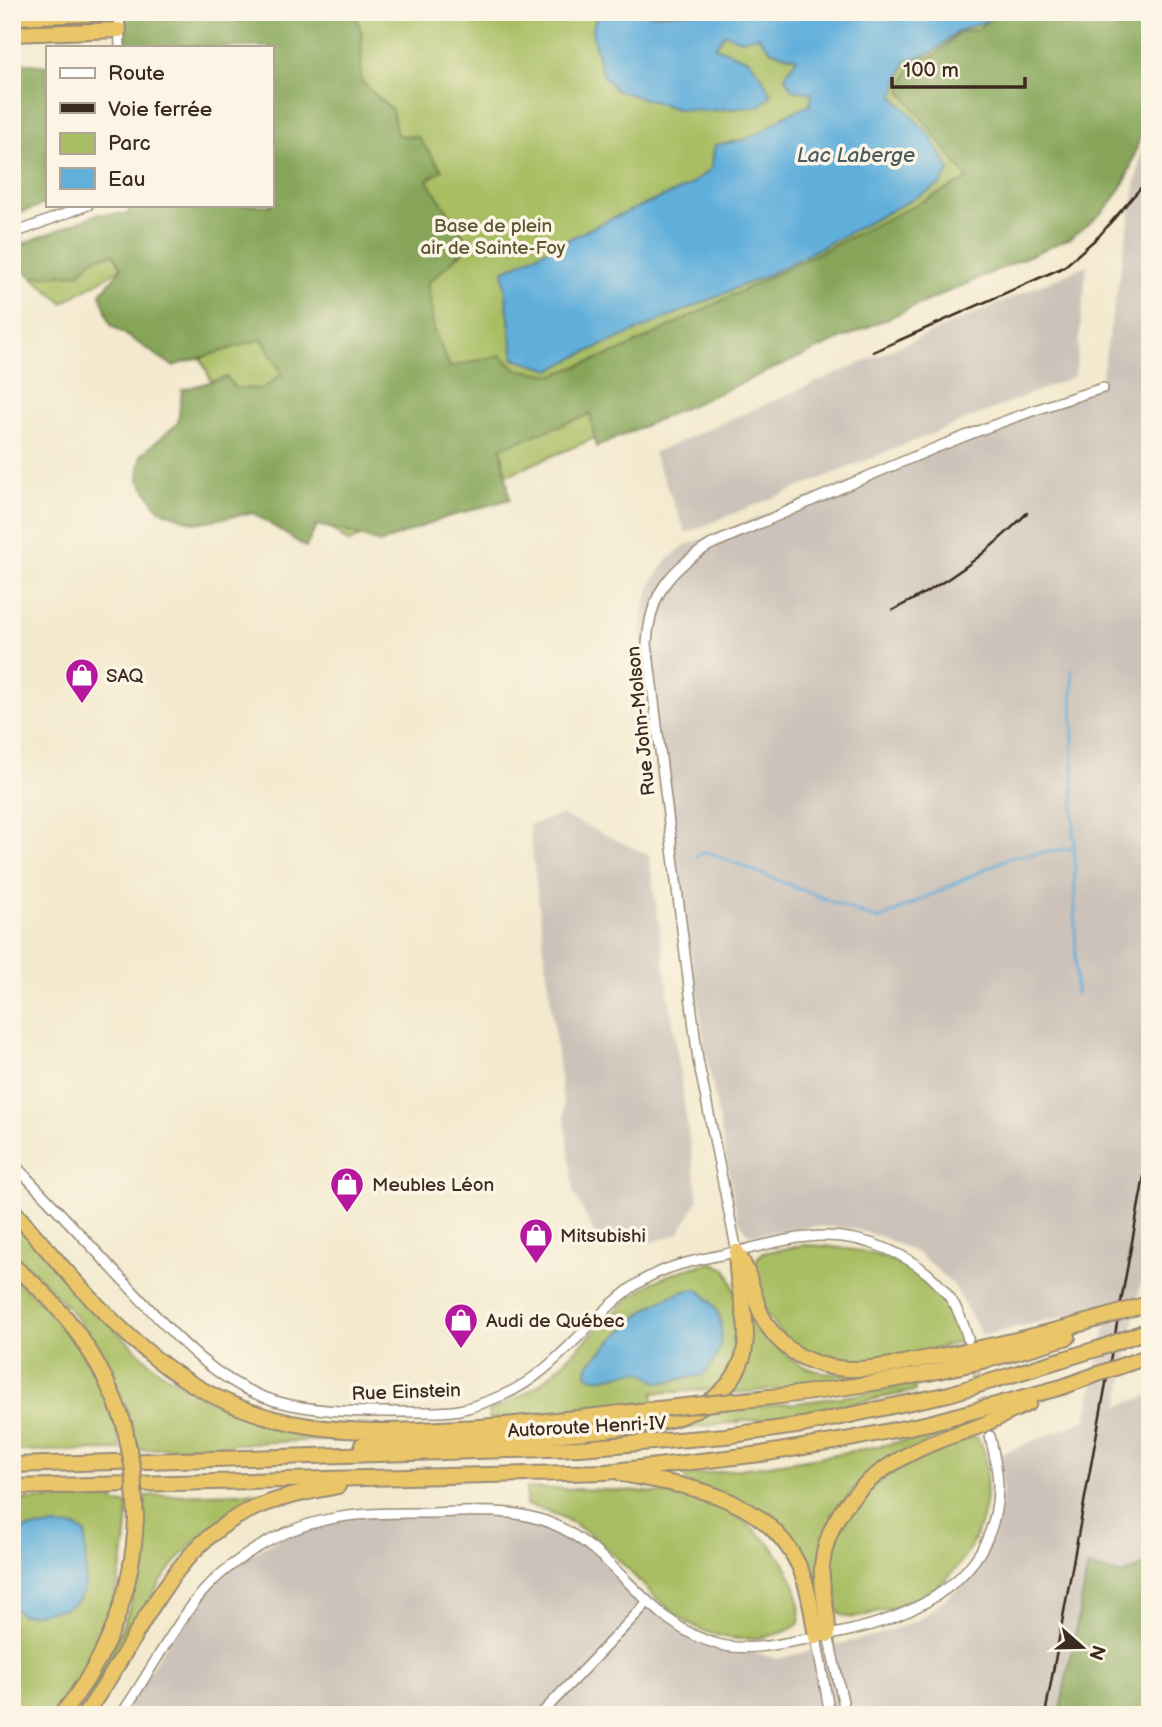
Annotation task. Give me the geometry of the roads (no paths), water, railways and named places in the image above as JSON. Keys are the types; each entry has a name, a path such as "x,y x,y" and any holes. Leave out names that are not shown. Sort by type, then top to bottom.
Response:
{"highway":[{"path":"12,17 119,13"},
{"path":"12,33 120,30"},
{"path":"12,1209 88,1295 142,1347 195,1385 220,1399 260,1415 318,1429 377,1432 510,1425 852,1388 1000,1357 1150,1303"},
{"path":"737,1252 747,1267 757,1309 780,1342 799,1356 818,1364 847,1369 973,1351 1150,1309"},
{"path":"174,1461 342,1445 536,1437 651,1425 685,1415 718,1395 731,1382 742,1358 746,1336 736,1269 737,1252"},
{"path":"12,1265 46,1294 79,1333 106,1378 124,1424 134,1470 136,1518 131,1574 115,1627 92,1672 61,1715"},
{"name":"Autoroute Henri-IV","path":"12,1465 568,1448 725,1436 803,1425 949,1394 1100,1348 1149,1330"},
{"path":"12,1487 606,1472 761,1454 929,1423 1062,1387 1147,1357"},
{"path":"822,1636 829,1620 822,1584 822,1564 827,1541 837,1517 851,1497 891,1463 912,1452 984,1424 1062,1387"},
{"path":"606,1472 700,1489 741,1506 772,1528 800,1570 822,1636"},
{"path":"84,1715 113,1675 175,1574 215,1531 236,1517 270,1502 305,1492 378,1478"}],"street":[{"path":"119,13 120,46"},
{"path":"12,234 85,206"},
{"name":"Rue John-Molson","path":"737,1252 698,1060 647,644 650,617 658,597 670,575 710,545 1052,403 1103,388"},
{"name":"Rue Einstein","path":"12,1162 146,1304 210,1367 259,1395 302,1407 430,1412 457,1410 480,1404 506,1394 528,1380 618,1299 666,1268 808,1237 832,1236 875,1245 900,1255 934,1280 950,1298 968,1339"},
{"path":"121,1715 179,1624 199,1598 223,1574 269,1542 324,1520 371,1514 495,1511 519,1513 543,1520 571,1533 594,1550 662,1615 683,1630 705,1641 725,1646 768,1645 822,1636 906,1614 944,1592 971,1564 983,1546 995,1514 998,1486 990,1436"},
{"path":"540,1715 648,1602"},
{"path":"822,1636 830,1715"},
{"path":"822,1636 846,1715"}],"water":[{"name":"Lac Laberge","path":"598,12 644,12 652,15 698,12 996,12 986,21 959,31 933,52 906,60 894,97 929,134 950,170 940,185 776,271 551,370 514,359 503,271 610,219 687,187 711,169 715,145 744,140 766,129 786,115 810,105 812,93 792,90 785,76 797,58 772,51 758,36 740,40 725,33 715,47 749,60 761,75 771,95 760,106 708,111 678,109 615,90 602,74 592,31"},
{"path":"695,1289 715,1307 721,1327 719,1348 703,1375 660,1383 641,1372 603,1378 587,1375 588,1365 636,1318 663,1299"},
{"path":"75,1527 86,1533 83,1592 72,1605 61,1609 30,1615 20,1614 12,1606 12,1530"}],"waterway":[{"path":"1072,670 1076,994"},
{"path":"696,856 707,852 878,920 1011,857 1074,848"}],"tunnel":[{"path":"973,1358 990,1436"}],"railway":[{"path":"873,352 1064,267 1099,236 1150,177"},
{"path":"893,610 964,568 1027,513"},
{"path":"1045,1715 1150,1144"}],"place":[{"name":"SAQ","path":"82,705"},
{"name":"Meubles Léon","path":"347,1214"},
{"name":"Mitsubishi","path":"536,1265"},
{"name":"Audi de Québec","path":"461,1350"}],"park label":[{"name":"Base de plein air de Sainte-Foy","path":"493,236"}]}
